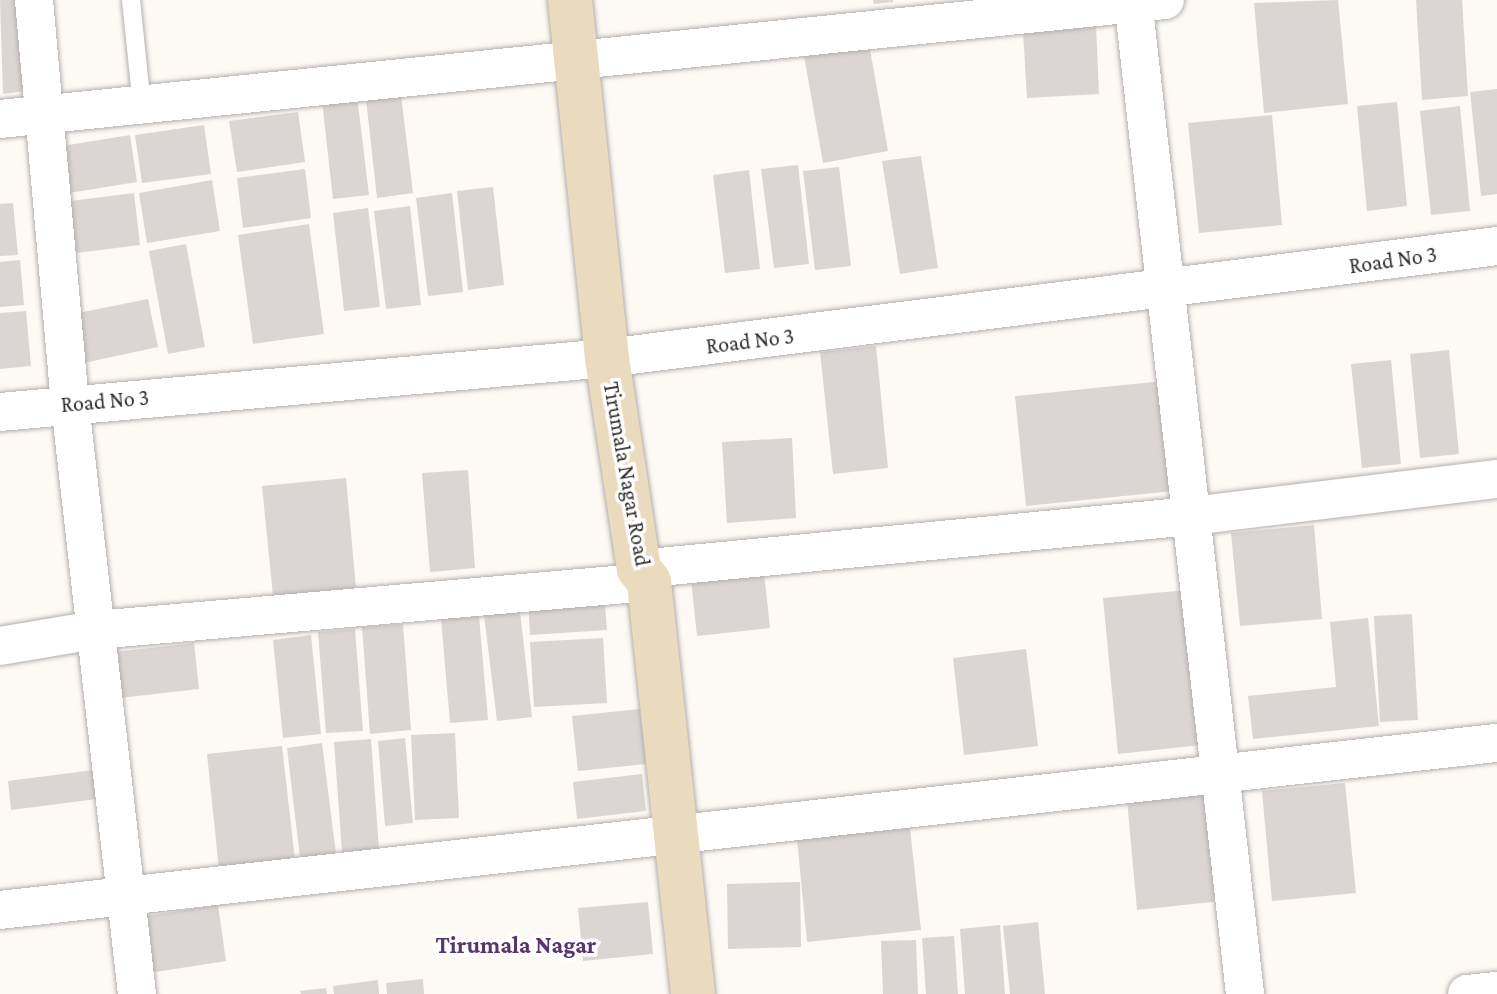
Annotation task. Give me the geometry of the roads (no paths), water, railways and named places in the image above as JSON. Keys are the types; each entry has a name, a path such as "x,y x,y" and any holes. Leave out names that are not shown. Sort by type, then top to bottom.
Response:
{"street":[{"path":"34,0 70,404 137,994"},
{"name":"Tirumala Nagar Road","path":"570,0 607,358 644,575 693,994"},
{"path":"0,119 1144,1 1165,290 1245,994"},
{"name":"Road No 3","path":"0,412 607,358 1497,246"},
{"path":"0,646 96,630 644,575 1191,516 1497,479"},
{"path":"0,910 1220,771 1497,743"},
{"path":"1467,994 1497,991"}],"lane":[{"path":"131,0 142,106"}],"district":[{"name":"Tirumala Nagar","path":"516,945"}]}
